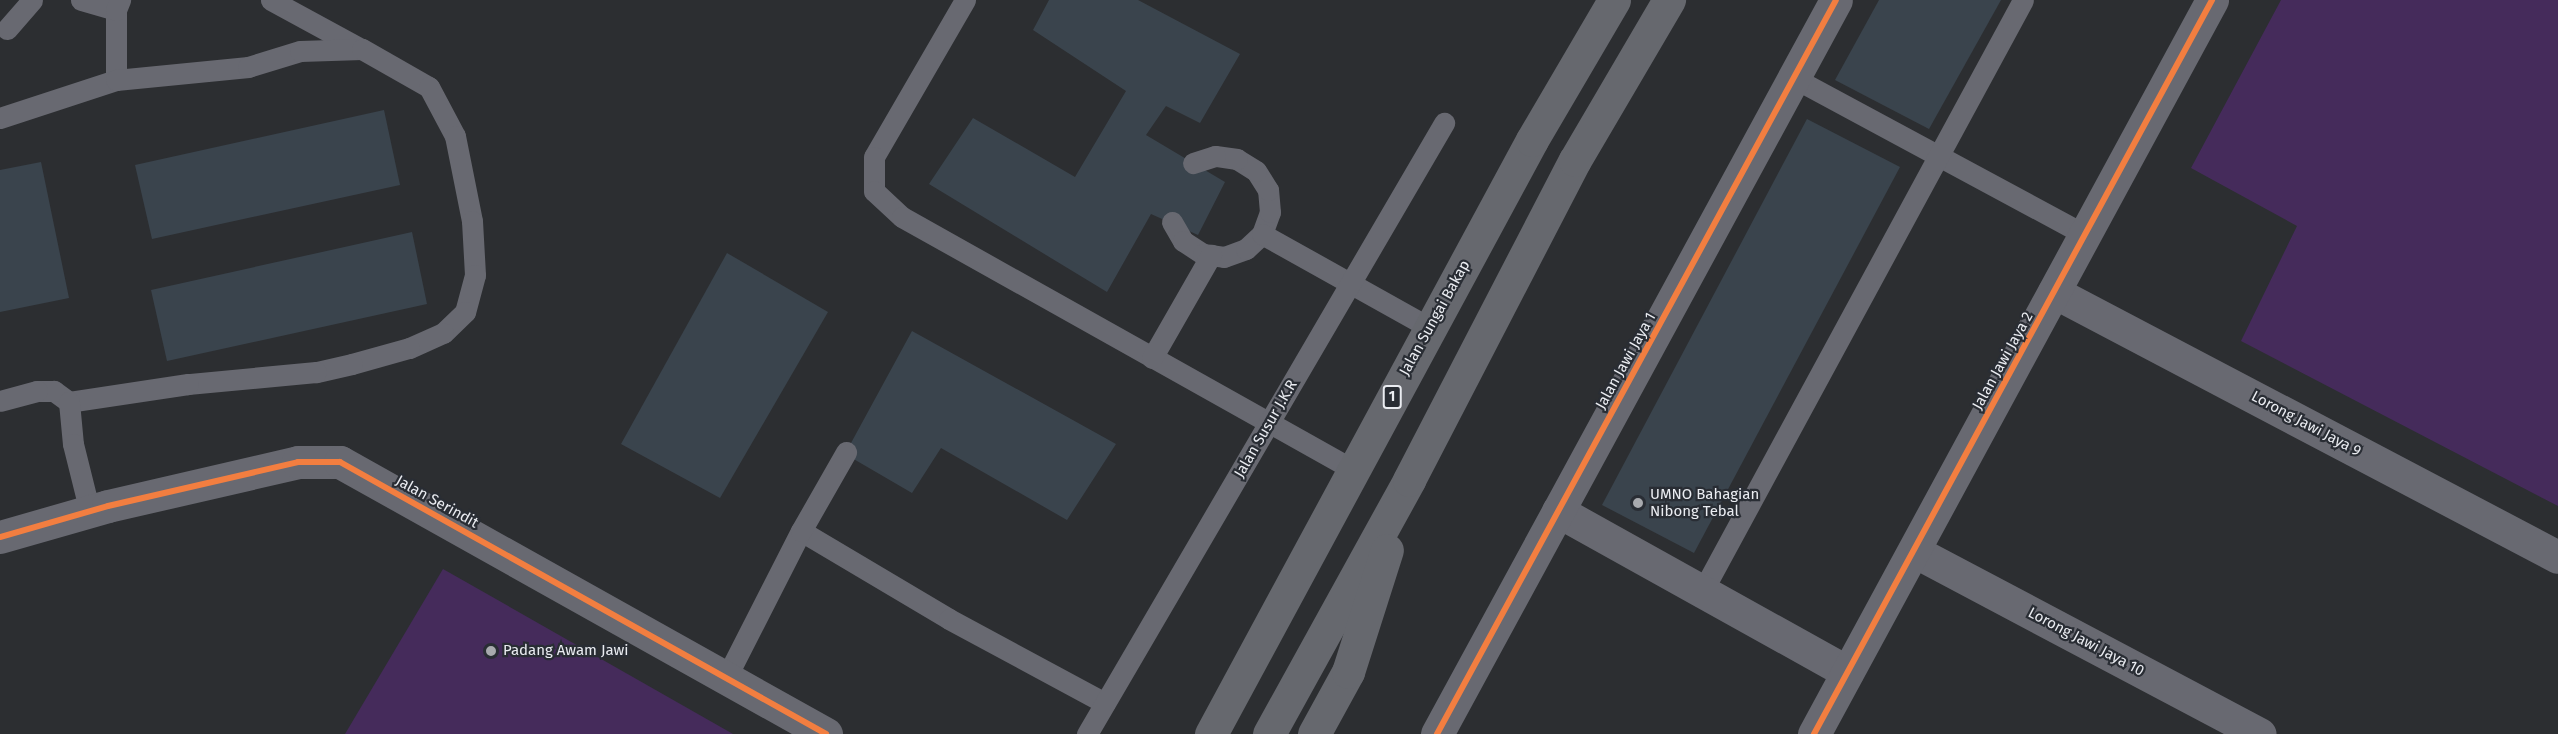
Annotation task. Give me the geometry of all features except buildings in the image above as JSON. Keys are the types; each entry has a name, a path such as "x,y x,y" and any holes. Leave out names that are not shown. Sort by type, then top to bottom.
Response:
{"highway":[{"name":"Jalan Sungai Bakap","path":"1211,734 1532,140 1614,0"},
{"path":"1269,734 1409,480 1575,160 1669,0"},
{"path":"1314,734 1348,672 1409,480"}],"street":[{"name":"Jalan Jawi Jaya 1","path":"1437,734 1836,0"},
{"name":"Jalan Jawi Jaya 2","path":"1814,734 2212,0"},
{"name":"Lorong Jawi Jaya 9","path":"2054,292 2558,557"},
{"name":"Jalan Serindit","path":"0,537 90,512 298,462 340,462 826,734"},
{"path":"1558,511 1848,672"},
{"name":"Lorong Jawi Jaya 10","path":"1914,551 2259,734"}],"lane":[{"path":"7,29 32,0"},
{"path":"81,0 118,5 116,80"},
{"path":"0,401 37,392 54,392 69,402 188,384 316,372 409,348 442,333 465,312 475,275 472,221 455,136 429,87 272,0"},
{"path":"964,0 874,157 874,191 902,217 1353,469"},
{"path":"1702,592 2022,0"},
{"path":"0,118 116,80 248,67 300,51 362,49"},
{"path":"1794,78 2085,235"},
{"name":"Jalan Susur J.K.R","path":"1087,734 1444,123"},
{"path":"1172,222 1183,241 1203,254 1224,256 1246,249 1262,234 1270,212 1268,190 1256,171 1237,159 1215,156 1193,163"},
{"path":"1262,234 1430,328"},
{"path":"1152,358 1211,255"},
{"path":"69,402 73,444 90,512"},
{"path":"726,678 801,531 846,452"},
{"path":"801,531 949,619 1105,703"}],"shaded area":[{"path":"2281,0 2558,0 2558,506 2241,341 2297,226 2191,168"},
{"name":"Padang Awam Jawi","path":"443,569 733,734 345,734"}],"cycle path":[{"path":"1437,734 1836,0"},
{"path":"1814,734 2212,0"},
{"path":"0,537 108,506 298,462 340,462 826,734"}],"place":[{"name":"UMNO Bahagian Nibong Tebal","path":"1638,503"},
{"name":"Padang Awam Jawi","path":"491,651"}]}
